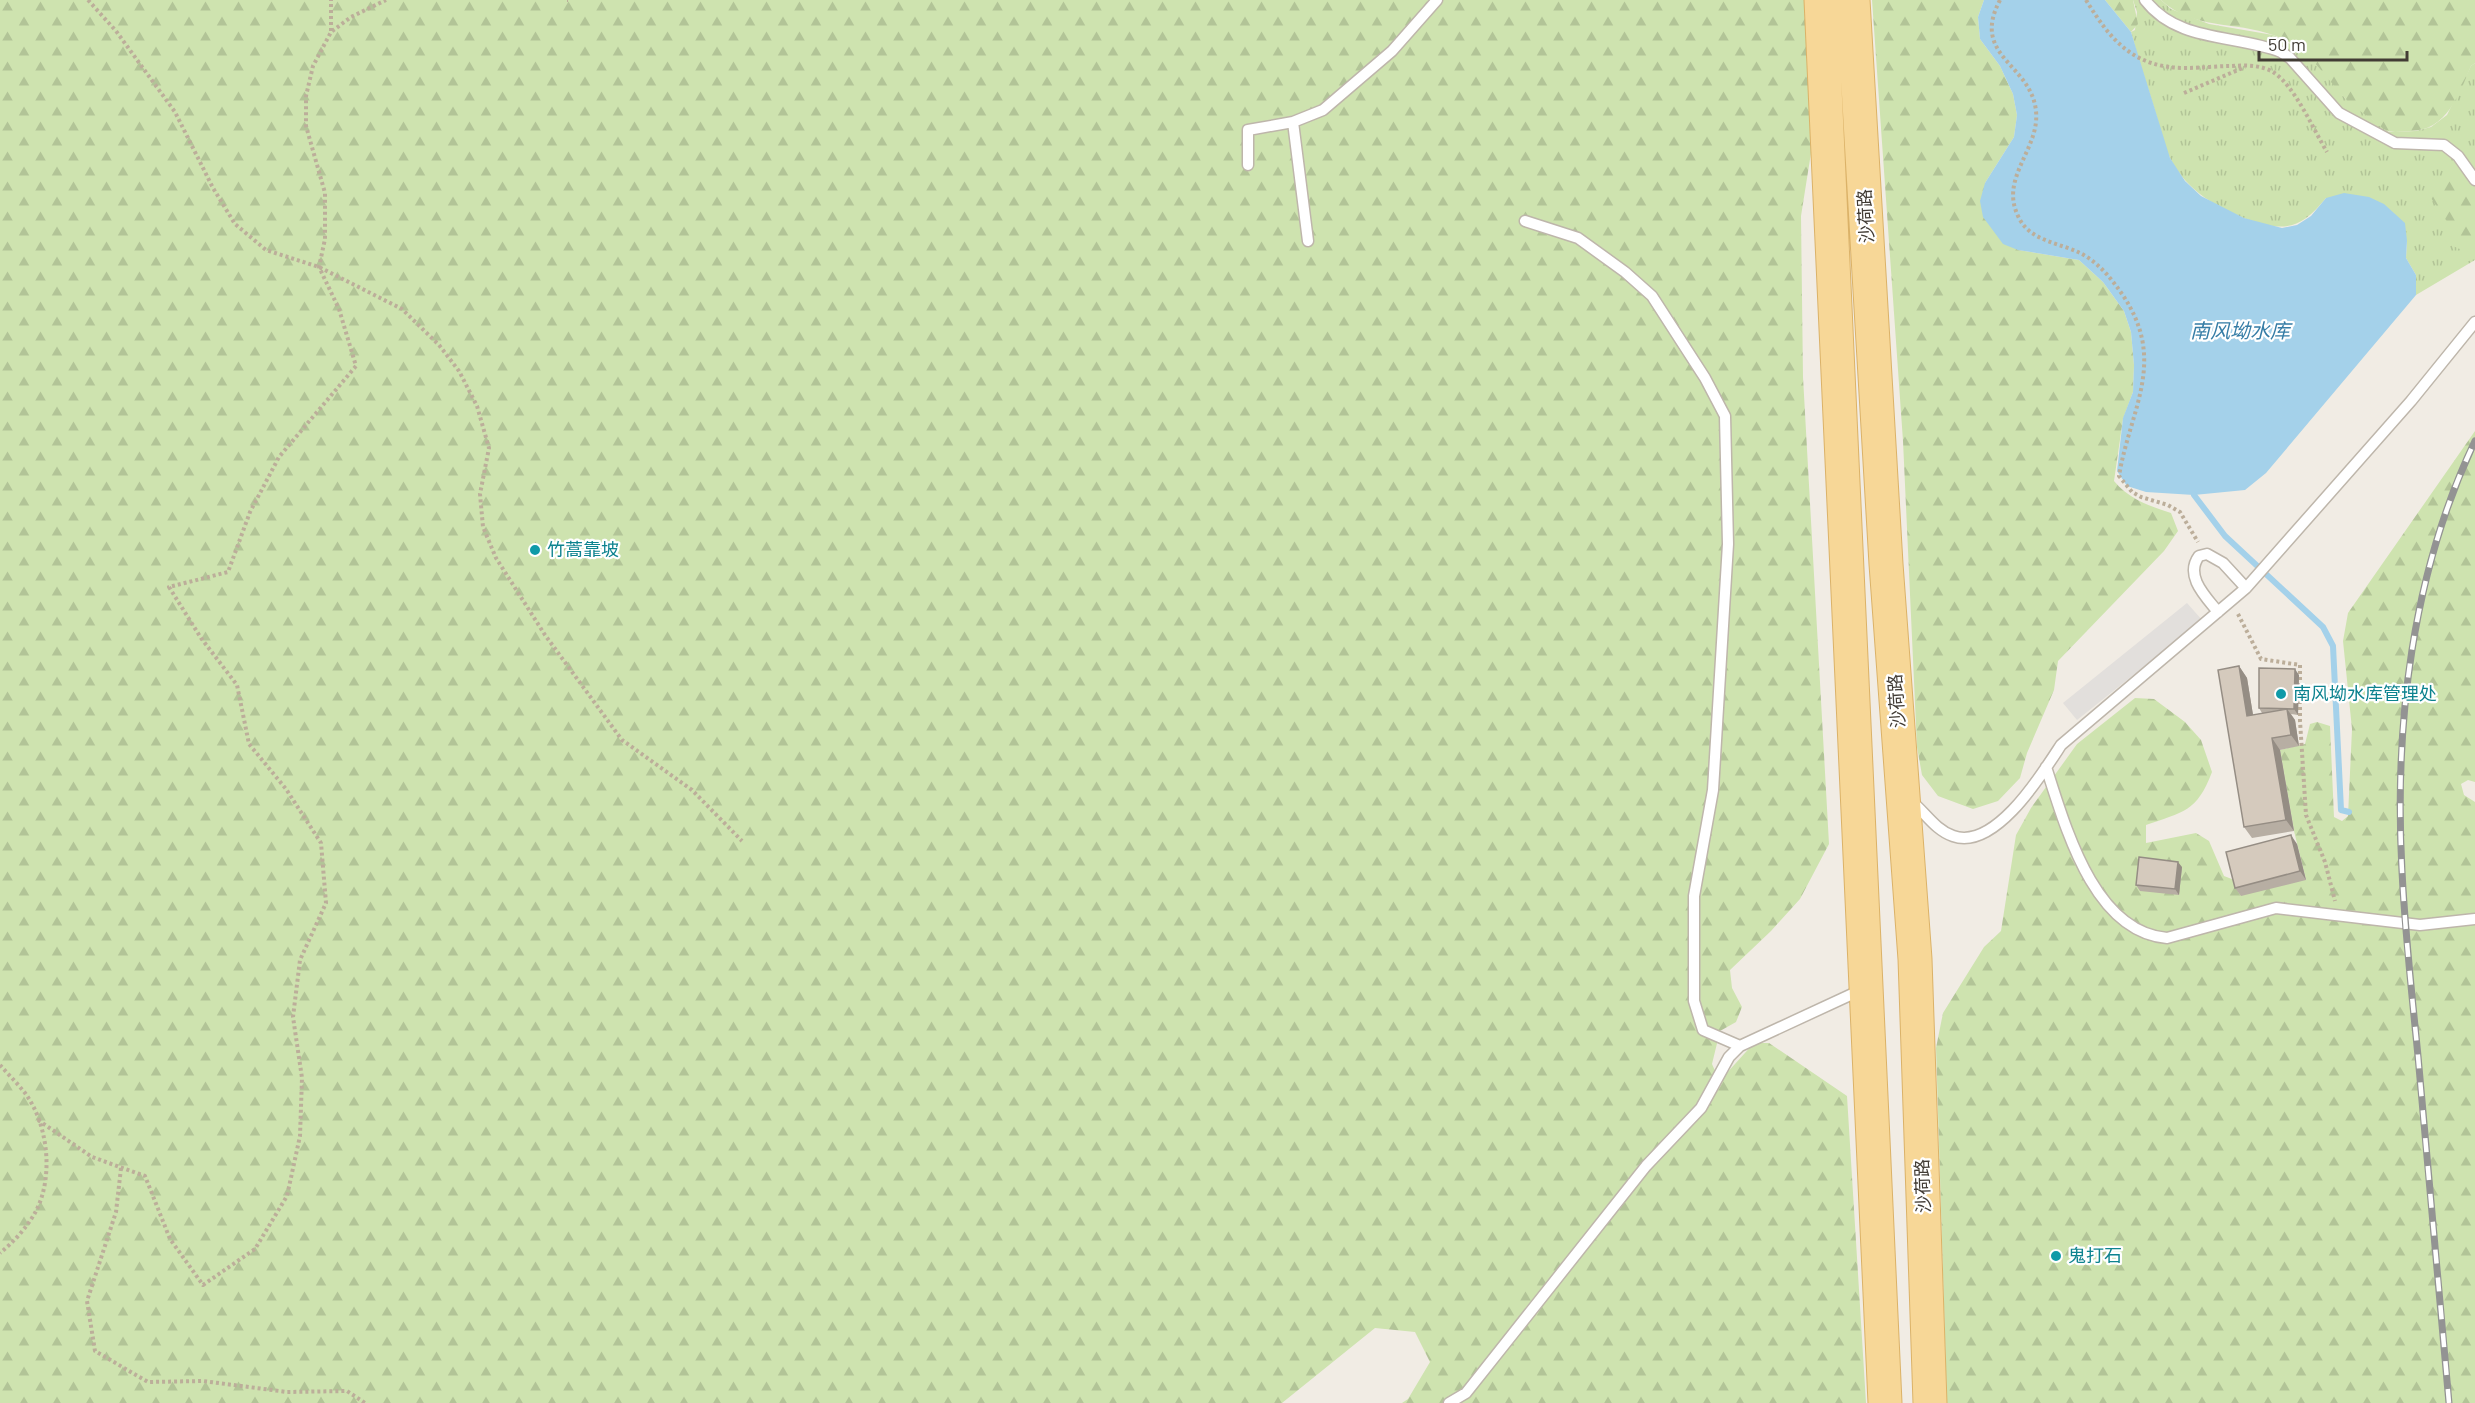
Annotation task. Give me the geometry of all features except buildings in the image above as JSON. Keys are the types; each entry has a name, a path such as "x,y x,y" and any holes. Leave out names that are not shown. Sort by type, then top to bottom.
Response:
{"main road":[{"name":"沙荷路","path":"1821,0 1886,1403"},
{"name":"沙荷路","path":"1853,0 1886,564 1915,959 1930,1403"}],"lane":[{"path":"1248,165 1248,130 1293,122 1323,110 1392,51 1437,0"},
{"path":"2145,0 2162,18 2177,26 2200,34 2281,52 2290,58 2338,113 2395,143 2444,145 2458,156 2475,180"},
{"path":"1293,122 1308,242"},
{"path":"1525,221 1578,238 1625,272 1652,296 1705,378 1725,416 1728,544 1713,790 1694,896 1694,1001 1703,1030 1740,1046"},
{"path":"1904,795 1944,832 1959,838 1985,834 2007,816 2061,745 2246,588 2411,401 2475,322"},
{"path":"2218,612 2200,590 2194,574 2196,561 2203,554 2217,559 2246,588"},
{"path":"2046,767 2066,827 2093,885 2113,910 2137,930 2152,936 2167,938 2276,908 2420,925 2475,919"},
{"path":"1449,1403 1466,1393 1646,1166 1701,1108 1729,1057 1740,1046 1868,987"}],"path":[{"path":"88,0 116,31 175,112 213,188 235,224 266,250 319,267 402,309 439,345 459,371 477,406 489,448 480,494 483,527 496,558 545,635 621,740 692,790 742,841"},
{"path":"331,0 331,32"},
{"path":"38,1120 92,1157 145,1176 170,1239 203,1285 255,1249 287,1196 300,1136 302,1078 293,1017 300,960 326,903 321,843 286,789 249,744 237,685 201,638 169,587 228,572 250,512 279,457 356,366 339,309 319,267 325,238 325,193 306,126 306,96 313,66 331,32 351,17 386,0"},
{"path":"2000,0 1991,26 1992,39 2000,55 2032,91 2036,109 2036,133 2013,181 2013,202 2016,212 2020,222 2029,231 2080,253 2098,264 2116,285 2135,316 2143,348 2144,383 2119,477 2132,492 2168,505 2180,512 2203,554"},
{"path":"2086,0 2099,22 2125,51 2145,61 2163,67 2249,66 2272,72 2284,83 2327,152"},
{"path":"2184,93 2249,66"},
{"path":"2231,601 2261,659 2300,665 2300,721 2306,815 2325,862 2339,916"},
{"path":"0,1065 26,1094 42,1129 47,1178 36,1212 10,1245 0,1253"},
{"path":"121,1168 116,1212 87,1301 95,1351 148,1382 203,1381 287,1392 347,1391 365,1403"}],"green space":[{"path":"0,0 1807,0 1811,153 1801,216 1803,377 1829,844 1800,899 1771,931 1730,970 1732,988 1742,1007 1736,1022 1720,1031 1712,1064 1716,1073 1725,1075 1754,1043 1769,1043 1847,1096 1866,1403 1402,1403 1408,1399 1430,1362 1415,1332 1375,1328 1282,1403 0,1403"},
{"path":"1872,0 1984,0 1978,17 1980,39 2000,66 2013,94 2017,115 2014,137 1985,183 2018,250 2079,260 2103,282 2124,311 2131,332 2134,365 2133,392 2123,419 2114,481 2147,505 2171,513 2178,531 2164,551 2058,661 2054,690 2027,753 2020,778 1998,801 1973,809 1938,796 1922,775 1917,747 1903,441"},
{"path":"2105,0 2133,0 2138,24 2131,32"},
{"path":"2133,0 2161,0 2171,9 2209,24 2273,35 2302,50 2317,63 2345,98 2389,132 2416,131 2431,127 2447,115 2471,66 2475,63 2475,260 2416,295 2416,275 2406,258 2407,241 2326,198 2302,221 2276,226 2265,225 2240,216 2194,189 2177,170 2165,147 2131,32 2135,30 2137,12"},
{"path":"2161,0 2475,0 2475,63 2471,66 2450,109 2442,118 2423,129 2390,132 2350,103 2313,61 2296,46 2259,31 2200,21 2173,10"},
{"path":"2437,176 2458,180 2475,194 2475,250 2462,250 2453,246 2448,223 2431,198 2431,181"},
{"path":"2475,431 2475,782 2468,780 2461,784 2464,795 2475,802 2475,1403 1947,1403 1936,1048 1943,1013 1984,947 2001,931 2016,835 2031,808 2077,744 2135,698 2154,699 2185,722 2201,740 2212,772 2201,795 2187,809 2146,825 2146,843 2196,833 2209,841 2224,876 2237,881 2306,880 2294,831 2280,750 2305,744 2310,724 2317,722 2330,726 2334,817 2342,821 2348,816 2352,729 2343,641 2348,613"}],"shaded area":[{"path":"2187,603 2202,620 2077,720 2063,703"}],"water":[{"name":"南风坳水库","path":"1984,0 2105,0 2131,32 2170,158 2185,181 2201,196 2244,218 2282,228 2297,225 2311,216 2326,198 2344,193 2369,197 2384,204 2405,223 2406,258 2416,275 2416,295 2266,473 2245,490 2194,495 2146,492 2127,486 2117,471 2123,418 2133,392 2134,365 2131,332 2124,311 2103,282 2079,260 2018,250 2003,244 1983,217 1980,201 1985,183 2014,137 2017,115 2013,94 2000,66 1980,39 1978,17"}],"waterway":[{"path":"2194,495 2225,536 2323,627 2333,646 2341,810 2349,812"}],"railway":[{"path":"2449,1403 2405,917 2400,816 2401,761 2412,651 2422,597 2453,491 2475,441"}],"place":[{"name":"竹蒿靠坡","path":"535,550"},
{"name":"南风坳水库管理处","path":"2281,694"},
{"name":"鬼打石","path":"2056,1256"}]}
